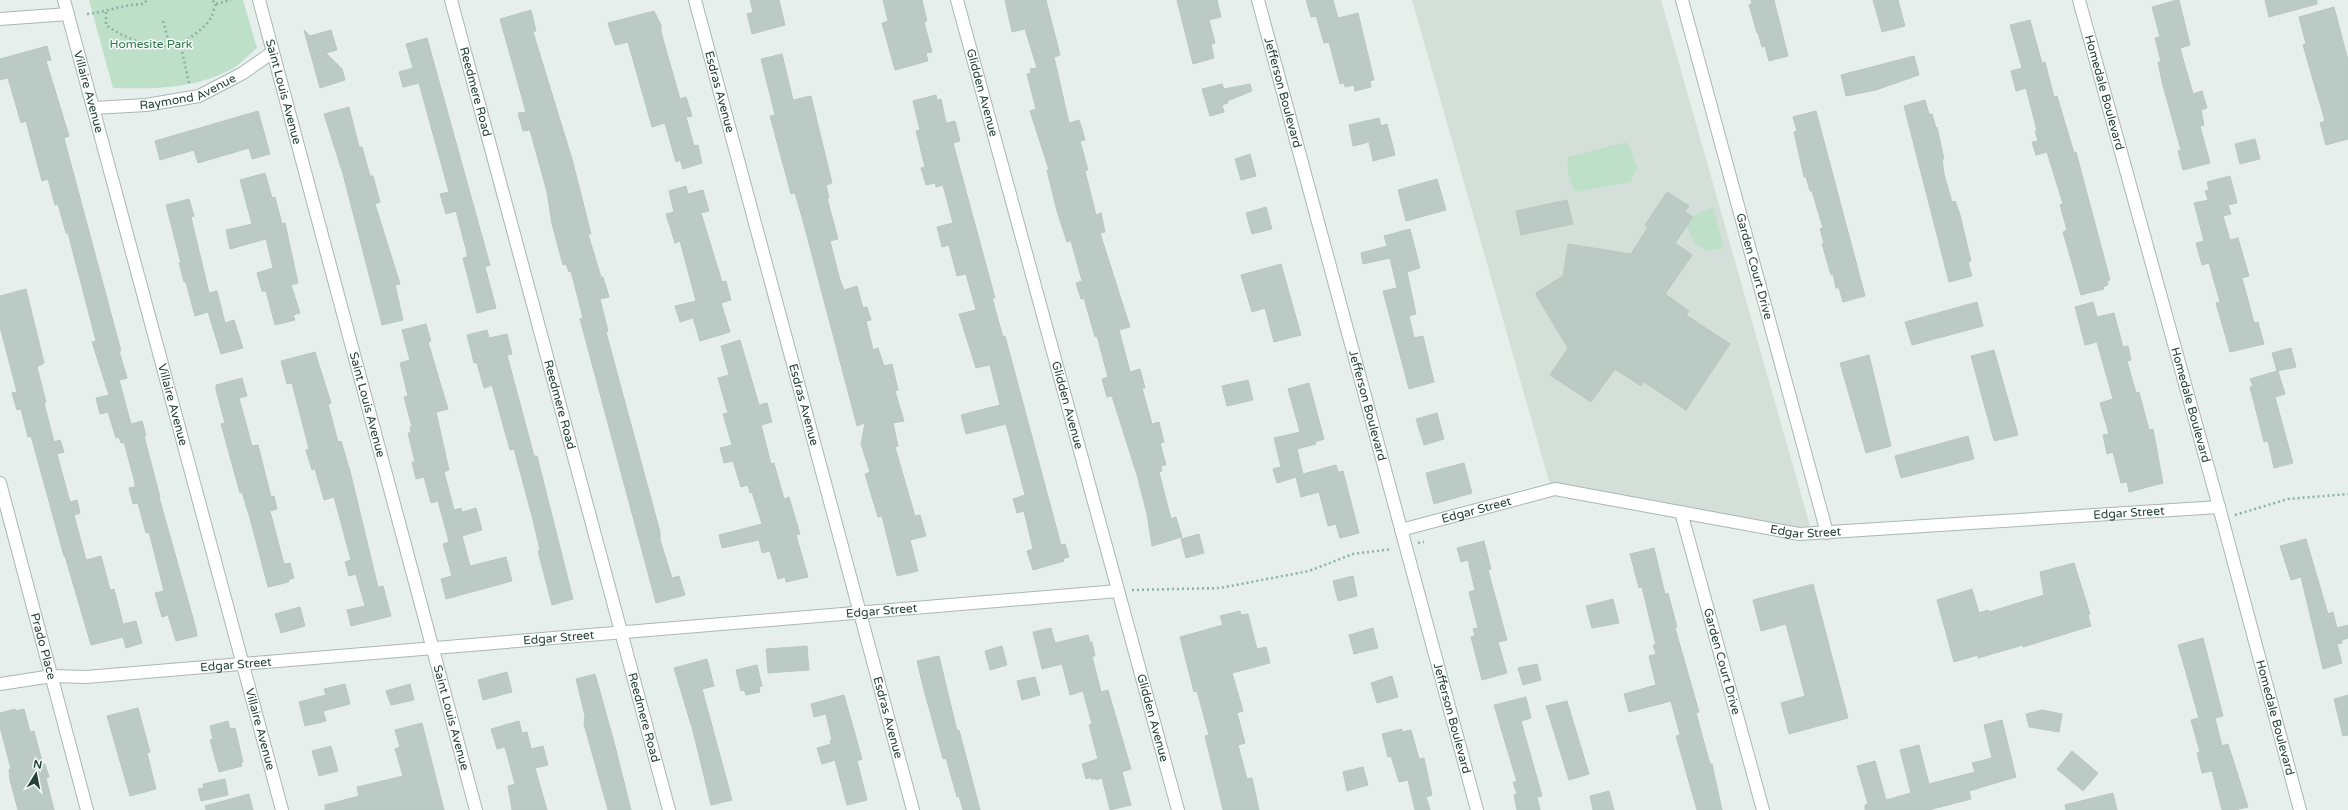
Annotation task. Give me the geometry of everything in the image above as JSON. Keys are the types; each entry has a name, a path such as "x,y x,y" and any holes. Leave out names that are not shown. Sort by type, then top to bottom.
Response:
{"street":[{"name":"Villaire Avenue","path":"64,0 244,664 282,810"},
{"name":"Saint Louis Avenue","path":"259,0 476,810"},
{"name":"Reedmere Road","path":"451,0 669,810"},
{"name":"Esdras Avenue","path":"694,0 913,810"},
{"name":"Glidden Avenue","path":"957,0 1178,810"},
{"name":"Jefferson Boulevard","path":"1258,0 1477,810"},
{"name":"Garden Court Drive","path":"1682,0 1827,533"},
{"name":"Homedale Boulevard","path":"2079,0 2219,507 2300,810"},
{"path":"0,19 68,14"},
{"name":"Raymond Avenue","path":"94,108 146,105 199,96 243,73 273,52"},
{"name":"Prado Place","path":"0,483 87,810"},
{"name":"Edgar Street","path":"1401,530 1555,489 1799,534 2219,507"},
{"name":"Garden Court Drive","path":"1681,512 1763,810"},
{"name":"Edgar Street","path":"0,684 52,676 86,677 432,649 620,631 860,614 1118,592"}],"path":[{"path":"87,14 106,12 126,6 144,4 147,0"},
{"path":"212,0 216,4"},
{"path":"216,4 231,0"},
{"path":"106,12 106,25 120,35 142,42 170,46 195,34 210,19 216,4"},
{"path":"163,21 170,46"},
{"path":"180,42 190,88"},
{"path":"2238,515 2288,499 2348,494"},
{"path":"1130,590 1220,588 1309,571 1353,554 1390,549"}],"shaded area":[{"path":"1412,0 1661,0 1812,533 1552,492"}],"green space":[{"name":"Homesite Park","path":"89,0 243,0 257,48 232,69 214,77 186,85 157,88 113,88"},
{"path":"1626,142 1630,147 1637,168 1630,182 1577,192 1574,189 1567,166 1568,157"},
{"path":"1713,207 1724,248 1708,251 1695,244 1687,226 1695,215"}],"building":[{"path":"750,0 779,0 785,25 752,34 747,14 753,12"},
{"path":"883,0 922,0 927,21 924,22 932,52 926,53 928,61 895,70 882,23 888,21"},
{"path":"1005,0 1046,0 1060,55 1054,57 1069,123 1079,120 1085,140 1080,141 1088,170 1085,171 1096,215 1101,213 1105,232 1100,233 1130,327 1119,330 1130,372 1140,369 1145,388 1142,388 1152,424 1159,422 1164,442 1160,443 1166,465 1161,466 1162,471 1159,472 1171,519 1176,517 1182,537 1152,546 1147,514 1137,475 1112,396 1107,397 1102,379 1108,377 1097,336 1095,337 1084,298 1081,299 1076,283 1082,281 1071,241 1067,242 1057,211 1047,170 1049,170 1030,111 1036,109 1027,74 1031,73 1030,69 1037,68 1025,29 1012,32"},
{"path":"1177,0 1217,0 1221,17 1209,20 1215,43 1211,44 1214,58 1193,64"},
{"path":"1306,0 1333,0 1338,18 1358,13 1374,80 1370,81 1371,87 1355,91 1354,85 1345,87 1344,83 1340,84 1329,42 1324,43 1316,16 1311,17"},
{"path":"1751,0 1774,0 1788,56 1769,61 1765,46 1762,47 1757,33 1749,5 1752,4"},
{"path":"1873,0 1898,0 1905,26 1882,32"},
{"path":"2179,0 2190,45 2180,48 2193,94 2202,91 2207,108 2201,110 2204,125 2200,126 2210,163 2183,170 2178,151 2181,150 2158,62 2161,62 2155,38 2160,37 2152,7"},
{"path":"2265,0 2317,0 2317,4 2269,17"},
{"path":"2334,7 2348,60 2348,139 2326,145 2320,123 2325,121 2303,45 2306,44 2299,17"},
{"path":"531,10 536,31 533,32 572,159 591,234 588,234 601,277 603,277 609,297 600,299 608,331 606,332 660,532 660,540 672,578 679,576 685,595 656,603 580,319 583,318 571,271 569,272 566,264 563,265 552,224 547,192 530,130 523,131 518,113 526,112 500,19"},
{"path":"654,11 661,25 661,32 680,99 686,97 692,116 686,117 694,146 698,145 702,163 683,169 680,160 676,162 665,123 652,127 628,42 615,45 608,23"},
{"path":"2030,20 2042,63 2045,62 2054,97 2057,96 2074,153 2076,152 2110,280 2107,281 2108,285 2103,287 2104,289 2081,295 2063,232 2067,230 2060,205 2063,204 2047,152 2036,155 2032,142 2038,141 2035,131 2037,131 2026,88 2016,91 2011,71 2022,68 2010,25"},
{"path":"304,30 310,36 331,30 337,50 326,53 342,69 345,80 320,88"},
{"path":"427,38 490,265 485,267 496,308 477,313 463,258 467,257 467,253 456,211 446,214 440,194 449,192 419,83 403,87 399,72 413,68 406,44"},
{"path":"47,46 51,60 46,61 69,136 64,138 127,378 119,380 131,424 142,421 146,436 144,436 159,497 196,629 197,636 176,641 168,615 162,617 155,593 164,591 149,532 146,533 138,503 133,504 129,488 135,487 135,483 124,442 121,443 119,437 116,438 108,412 100,414 96,398 109,395 92,342 96,341 68,233 66,233 58,204 55,205 48,179 42,181 26,121 21,123 8,78 0,80 0,59"},
{"path":"782,54 793,100 811,96 832,183 826,185 829,198 827,198 838,239 830,241 840,280 844,290 857,286 863,308 867,307 871,320 866,321 873,350 878,348 884,366 892,364 898,390 895,391 904,421 893,423 898,446 895,447 915,516 920,515 926,536 910,540 918,571 897,576 882,516 878,517 865,474 870,472 861,444 865,423 857,426 802,217 795,193 791,194 770,116 775,115 761,59"},
{"path":"1914,56 1919,75 1876,90 1846,96 1841,75"},
{"path":"1222,84 1224,89 1250,84 1252,91 1227,101 1228,103 1222,105 1224,112 1210,116 1202,89"},
{"path":"936,95 937,100 941,99 946,123 955,121 960,141 953,143 995,298 992,298 1003,337 1005,336 1061,545 1065,544 1069,557 1063,559 1064,561 1033,570 1027,551 1033,549 1024,511 1017,513 1013,499 1025,495 1006,424 966,434 961,415 1000,405 990,365 976,368 959,314 976,310 966,274 957,276 949,245 942,247 937,227 953,223 943,185 936,187 935,183 926,185 921,168 925,167 916,131 920,130 913,101"},
{"path":"1925,100 1929,114 1932,114 1936,128 1937,127 1944,159 1942,159 1944,174 1952,202 1955,201 1960,215 1971,261 1968,262 1972,276 1949,282 1904,106"},
{"path":"349,107 359,147 362,147 370,176 373,176 380,202 375,204 400,284 395,285 403,320 382,325 343,174 324,114"},
{"path":"258,111 270,154 252,159 249,148 198,163 194,150 160,160 155,141"},
{"path":"1816,111 1865,296 1843,302 1839,288 1836,288 1833,274 1831,275 1822,244 1824,243 1820,229 1823,228 1812,191 1810,191 1806,177 1804,177 1794,132 1797,131 1793,117"},
{"path":"1379,118 1381,126 1387,124 1395,155 1373,161 1369,142 1353,146 1349,125"},
{"path":"2255,139 2260,159 2240,164 2235,144"},
{"path":"1250,154 1256,176 1241,180 1235,159"},
{"path":"265,173 272,198 275,197 282,224 285,223 298,283 291,285 300,313 293,315 295,320 275,325 266,291 262,291 257,273 273,268 266,239 230,249 226,230 252,224 240,180"},
{"path":"2230,176 2237,203 2228,205 2231,214 2223,216 2230,240 2238,238 2249,276 2242,278 2254,323 2258,322 2264,344 2230,352 2216,303 2220,302 2209,263 2202,265 2196,243 2204,241 2194,203 2208,200 2205,191 2209,190 2207,182"},
{"path":"1437,179 1446,210 1406,221 1398,190"},
{"path":"686,186 688,194 703,190 709,211 701,213 722,282 726,281 731,300 721,303 730,332 700,341 693,318 680,322 675,306 696,301 680,241 675,243 666,214 674,212 669,191"},
{"path":"1667,192 1689,206 1685,212 1693,217 1675,243 1692,255 1665,294 1689,311 1686,315 1730,344 1686,410 1644,382 1641,386 1615,369 1591,402 1550,375 1568,348 1536,295 1537,292 1563,276 1568,244 1631,254 1648,227 1645,225"},
{"path":"189,199 194,216 191,217 209,293 217,291 225,323 234,320 243,348 221,354 208,312 195,316 186,282 184,282 179,263 181,263 166,205"},
{"path":"1567,200 1573,224 1521,235 1516,211"},
{"path":"1266,207 1272,229 1252,234 1246,213"},
{"path":"1410,229 1420,268 1407,272 1416,314 1409,316 1414,338 1423,336 1434,382 1409,389 1383,291 1397,288 1390,258 1363,264 1361,253 1387,246 1384,236"},
{"path":"1281,264 1301,335 1274,342 1265,308 1252,312 1241,275"},
{"path":"26,289 44,363 37,367 46,402 44,403 54,442 60,440 64,452 57,454 70,502 77,500 80,513 74,515 86,560 101,556 110,590 114,589 123,624 136,621 142,643 126,648 123,637 91,645 64,556 31,436 28,437 21,409 17,410 12,393 17,392 0,327 0,296"},
{"path":"1977,302 1983,326 1912,345 1905,322"},
{"path":"2093,302 2097,317 2114,313 2123,347 2128,346 2131,360 2127,361 2136,393 2139,392 2149,430 2153,429 2163,483 2129,492 2127,482 2121,483 2113,452 2107,454 2103,435 2109,434 2100,403 2113,399 2097,342 2085,345 2075,307"},
{"path":"426,324 431,341 428,342 448,409 436,412 449,470 444,472 454,510 461,508 462,512 476,508 482,530 462,536 470,566 506,557 512,581 446,599 441,579 452,576 443,544 449,542 438,501 431,503 424,477 416,479 412,462 415,462 408,433 411,432 410,427 412,427 404,397 408,396 400,363 410,360 402,330"},
{"path":"487,330 489,338 507,334 512,354 507,355 534,456 537,456 573,599 552,605 538,551 540,550 533,520 514,449 510,450 492,385 484,388 477,363 474,363 467,335"},
{"path":"740,340 759,405 767,403 772,422 761,425 771,464 774,463 784,499 789,497 800,534 796,535 808,577 786,582 785,577 778,579 770,551 762,553 759,540 722,548 719,535 762,524 752,492 750,493 748,485 741,487 733,461 724,463 720,448 732,445 723,414 728,413 718,378 729,375 721,346"},
{"path":"2291,348 2296,367 2278,371 2285,394 2275,397 2293,463 2274,468 2268,441 2264,442 2250,387 2253,386 2250,379 2277,371 2272,353"},
{"path":"1994,350 2018,435 1994,441 1971,356"},
{"path":"315,352 331,403 328,404 338,442 341,441 350,471 378,587 383,586 391,616 351,626 347,610 365,606 356,574 349,576 345,562 351,560 334,497 324,500 315,469 312,470 306,450 309,449 292,383 287,384 281,361"},
{"path":"1869,355 1891,446 1866,453 1840,363"},
{"path":"242,378 247,396 239,398 252,446 258,445 271,497 274,496 277,509 270,511 284,564 290,563 294,578 288,580 289,582 268,587 251,522 242,492 240,493 221,424 225,423 216,390 216,385"},
{"path":"1248,380 1253,400 1227,406 1222,386"},
{"path":"1309,383 1324,439 1315,442 1316,444 1297,449 1303,474 1336,465 1338,472 1343,471 1359,533 1340,538 1336,524 1328,526 1319,492 1301,497 1296,477 1277,483 1273,469 1281,467 1274,438 1300,432 1288,389"},
{"path":"1437,413 1444,439 1424,445 1416,419"},
{"path":"1968,436 1974,459 1901,478 1895,456"},
{"path":"1464,463 1472,493 1434,504 1426,473"},
{"path":"1199,534 1204,553 1186,558 1181,539"},
{"path":"2306,539 2328,614 2333,612 2337,628 2348,625 2348,638 2342,640 2342,643 2337,644 2342,663 2323,669 2301,577 2291,580 2280,546"},
{"path":"1484,541 1491,569 1488,570 1507,640 1498,642 1507,673 1482,680 1471,637 1475,636 1473,629 1478,628 1469,592 1475,590 1468,560 1461,562 1457,548"},
{"path":"1654,548 1665,594 1668,593 1677,627 1675,628 1699,712 1696,713 1710,764 1712,764 1722,810 1697,810 1676,736 1680,735 1671,701 1629,712 1624,694 1656,685 1649,656 1656,654 1653,645 1656,645 1642,587 1639,588 1630,554"},
{"path":"2074,563 2090,614 2088,615 2091,626 2023,647 2023,645 1978,658 1978,655 1954,662 1937,600 1972,589 1979,613 1988,610 1989,612 2044,595 2040,572"},
{"path":"1353,576 1357,596 1338,601 1333,581"},
{"path":"1813,584 1848,718 1789,734 1781,703 1805,696 1786,624 1761,631 1753,600"},
{"path":"1613,599 1619,623 1592,628 1586,606"},
{"path":"300,607 305,626 281,633 275,614"},
{"path":"1240,611 1241,615 1248,614 1257,649 1266,647 1270,663 1232,673 1243,711 1237,713 1245,743 1238,745 1247,779 1252,778 1259,810 1223,810 1205,736 1209,735 1197,691 1194,692 1180,637 1223,625 1220,616"},
{"path":"1051,628 1055,643 1088,635 1090,642 1092,642 1095,656 1092,656 1101,692 1108,690 1131,769 1122,772 1131,805 1110,810 1102,778 1096,780 1095,778 1092,780 1091,777 1086,779 1082,764 1098,759 1089,725 1092,724 1083,691 1070,695 1062,664 1042,669 1033,632"},
{"path":"1373,628 1378,648 1354,654 1349,635"},
{"path":"2203,638 2223,716 2215,718 2222,746 2228,744 2248,807 2235,810 2222,810 2212,771 2202,773 2197,753 2200,752 2191,720 2199,718 2178,645"},
{"path":"807,646 809,670 768,673 766,649"},
{"path":"1002,646 1007,665 990,670 985,651"},
{"path":"939,656 957,731 959,730 980,810 963,810 959,796 957,797 946,758 943,759 923,686 917,661"},
{"path":"707,659 714,686 702,689 732,800 711,805 693,731 674,668"},
{"path":"1537,664 1541,680 1523,685 1518,668"},
{"path":"757,665 762,686 759,687 760,692 746,695 744,690 741,691 736,670"},
{"path":"507,672 512,692 483,700 478,680"},
{"path":"595,674 631,810 608,810 584,724 585,716 576,679"},
{"path":"1392,676 1398,697 1377,703 1371,683"},
{"path":"1035,677 1040,695 1022,700 1017,681"},
{"path":"345,684 350,704 323,711 326,721 305,726 299,702 326,695 324,689"},
{"path":"410,684 414,700 391,705 386,691"},
{"path":"844,695 862,759 857,761 867,800 847,805 835,760 822,764 817,748 831,744 830,740 832,740 826,714 814,717 811,704"},
{"path":"2348,695 2348,735 2343,736 2334,699"},
{"path":"1526,697 1531,718 1521,721 1542,796 1537,797 1540,810 1517,810 1514,795 1517,794 1513,782 1517,782 1494,705"},
{"path":"1567,701 1589,774 1569,780 1546,706"},
{"path":"138,708 150,752 147,753 156,789 130,796 107,716"},
{"path":"15,709 16,711 24,709 30,732 34,731 43,765 45,764 49,777 46,778 54,810 18,810 10,780 9,769 11,769 0,727 0,713"},
{"path":"2042,710 2062,714 2059,732 2029,727 2026,714"},
{"path":"2002,720 2016,777 1969,791 1971,799 1929,810 1865,810 1865,805 1868,804 1857,766 1875,761 1886,800 1911,793 1900,750 1919,745 1929,784 1975,772 1972,763 1992,758 1984,725"},
{"path":"228,721 230,729 235,728 243,762 241,762 242,766 219,772 210,740 213,739 210,726"},
{"path":"519,721 522,733 527,732 531,749 543,746 548,765 535,768 547,810 512,810 508,786 515,784 505,747 497,749 491,729"},
{"path":"422,723 444,810 325,810 325,805 359,796 357,787 403,776 395,749 400,747 395,730"},
{"path":"1402,729 1402,732 1411,730 1419,759 1424,758 1432,795 1426,797 1430,810 1415,810 1408,780 1399,782 1391,756 1388,757 1382,734"},
{"path":"331,746 338,771 319,776 312,751"},
{"path":"2072,751 2098,773 2083,791 2057,769"},
{"path":"1363,767 1368,785 1347,791 1343,772"},
{"path":"225,779 228,795 201,801 198,789 204,788 203,784"},
{"path":"1609,791 1614,810 1593,810 1590,796"},
{"path":"2113,793 2117,810 2066,810 2065,805"},
{"path":"249,794 253,810 206,810 205,806"}]}
